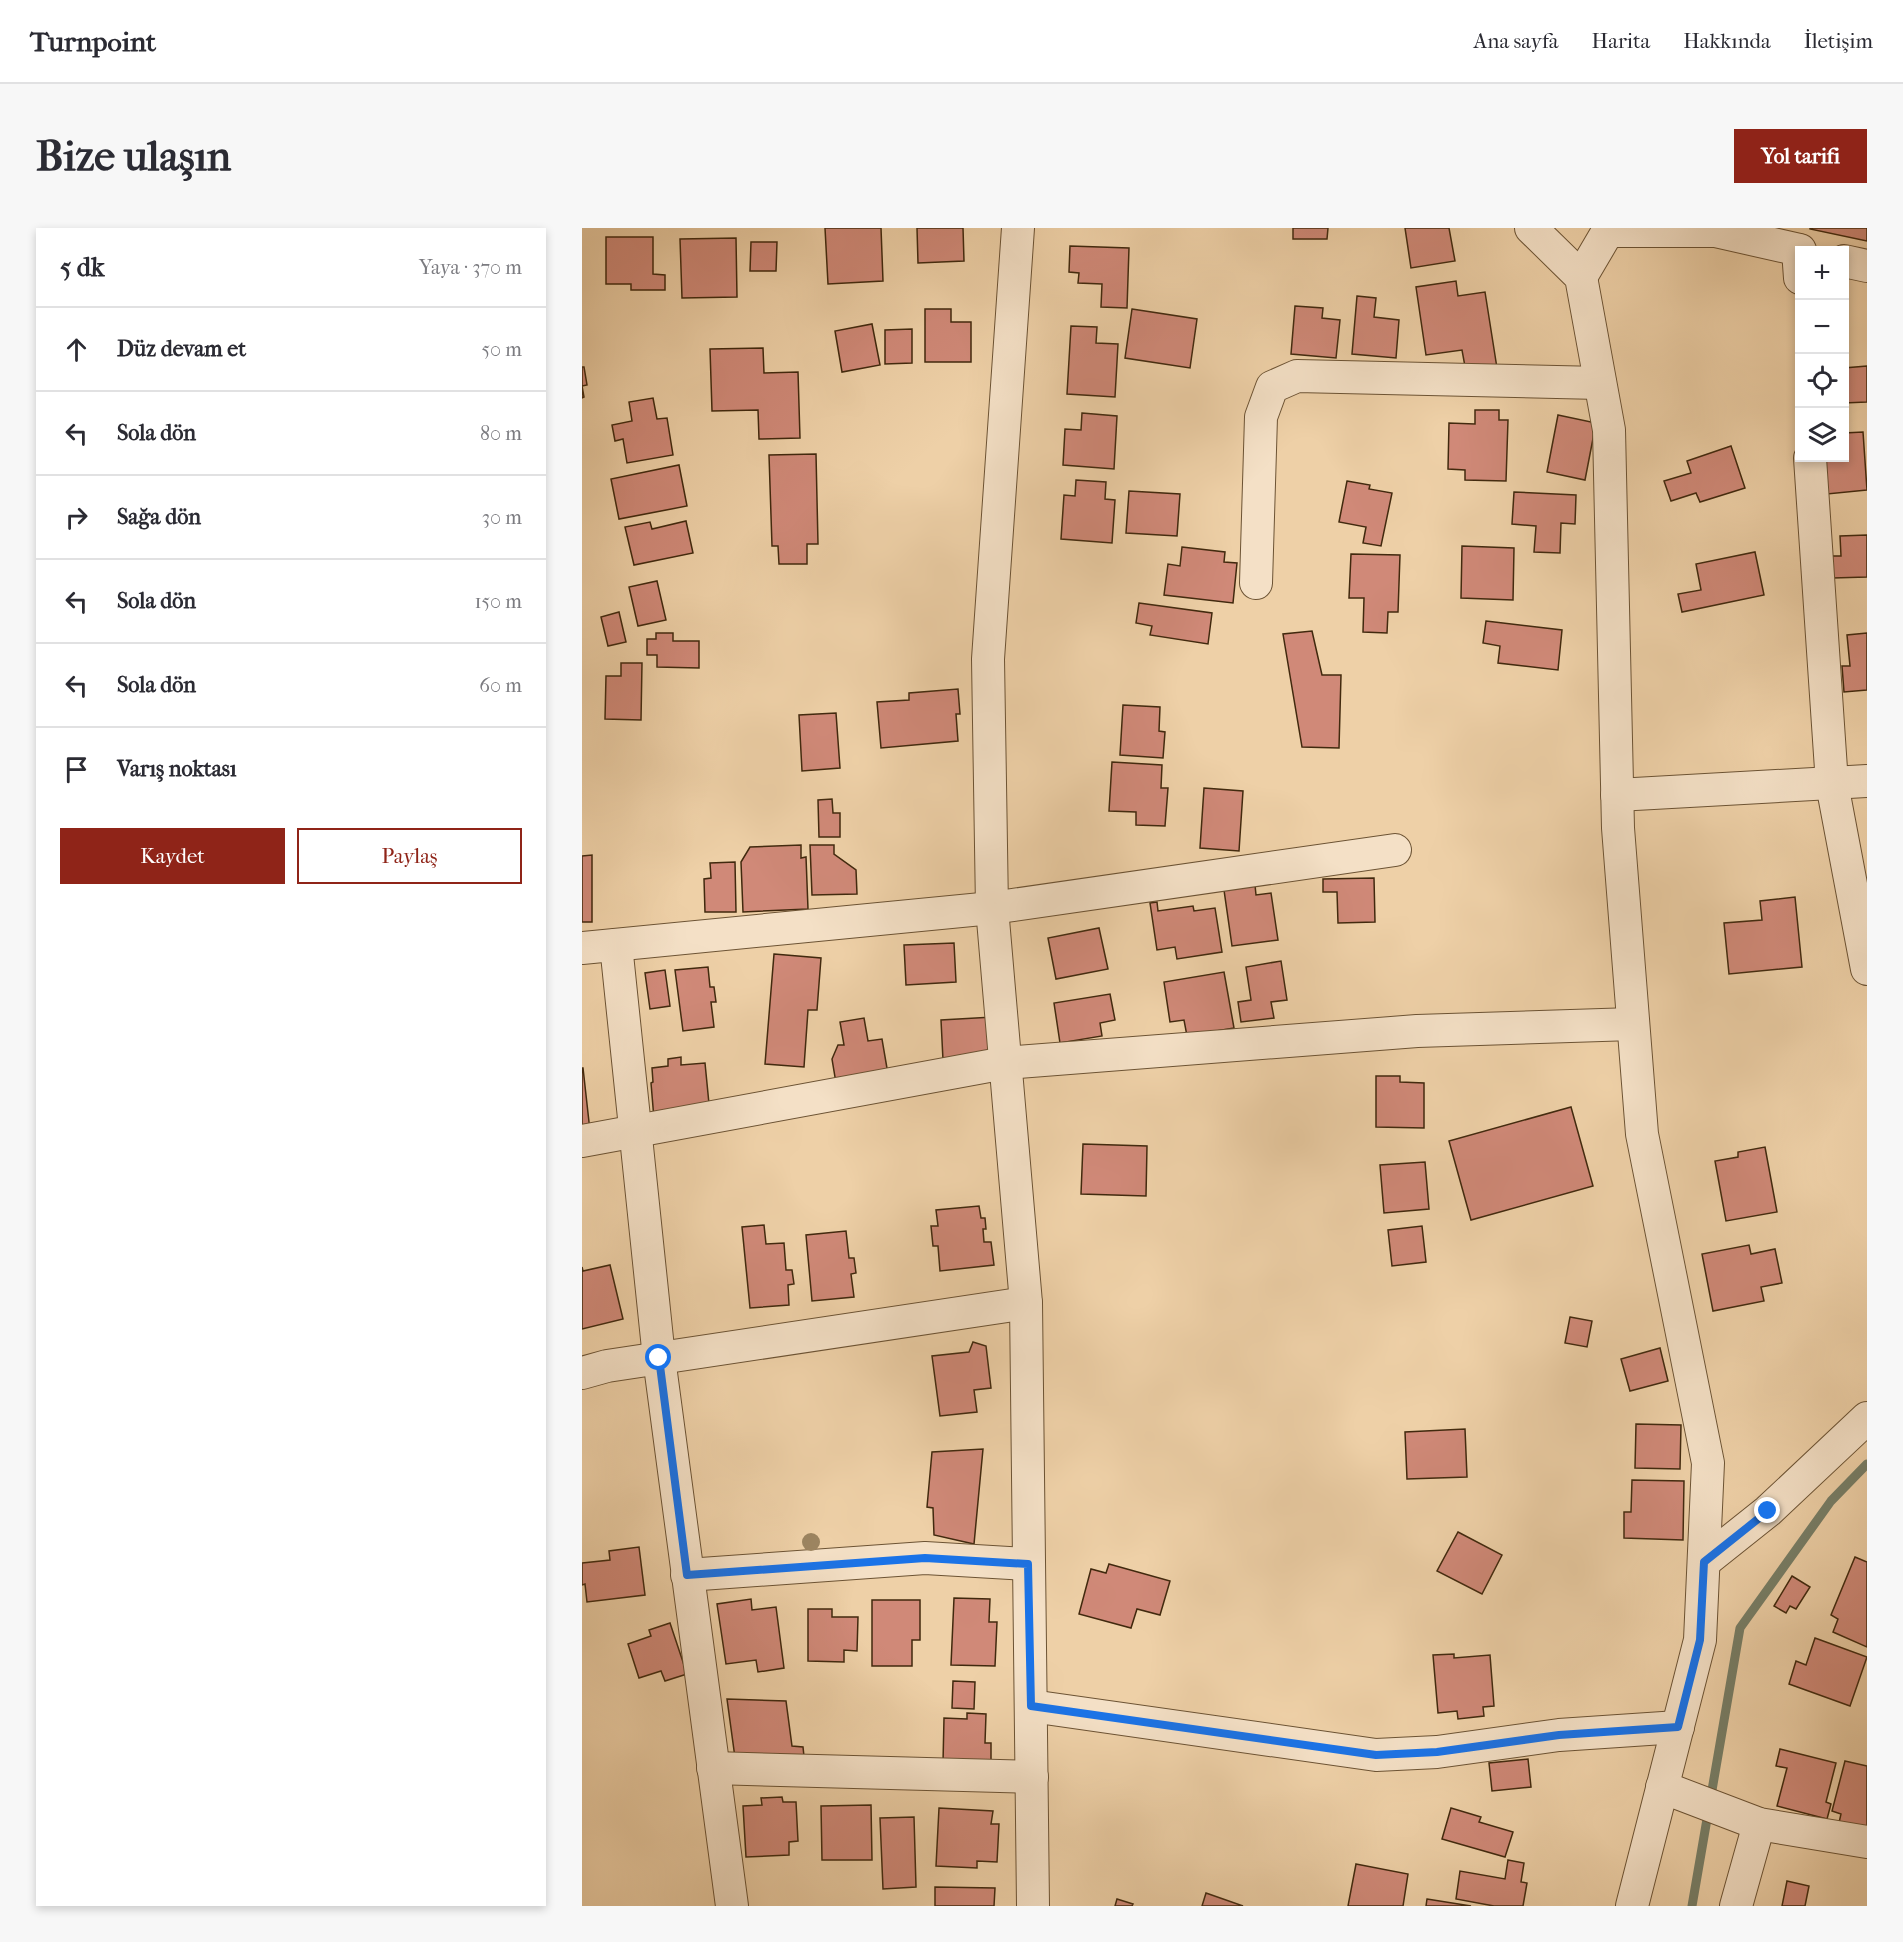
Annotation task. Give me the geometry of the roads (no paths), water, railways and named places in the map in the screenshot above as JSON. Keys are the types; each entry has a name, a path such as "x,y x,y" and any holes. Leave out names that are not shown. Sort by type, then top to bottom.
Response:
{"street":[{"path":"1018,228 988,659 992,908 1026,1303 1033,1906"},
{"path":"1531,228 1581,277 1609,430 1618,828 1642,1134 1708,1463 1700,1640 1678,1727 1668,1789 1632,1906"},
{"path":"1581,277 1608,231 1715,231 1762,235 1795,257"},
{"path":"1849,262 1867,266"},
{"path":"1256,583 1261,417 1272,387 1297,376 1600,383"},
{"path":"1810,462 1832,784 1867,969"},
{"path":"1617,795 1867,781"},
{"path":"582,948 992,908 1395,850"},
{"path":"616,945 659,1358 732,1906"},
{"path":"582,1141 1005,1063 1417,1031 1633,1024"},
{"path":"582,1373 607,1366 1026,1303"},
{"path":"1704,1562 1768,1511 1867,1418"},
{"path":"687,1575 925,1558 1028,1564"},
{"path":"1031,1706 1376,1755 1437,1752 1559,1735 1678,1727"},
{"path":"713,1768 1032,1777"},
{"path":"1668,1789 1749,1820 1867,1842"},
{"path":"1736,1906 1749,1820"}],"waterway":[{"path":"1692,1906 1740,1628 1831,1501 1867,1464"}]}
